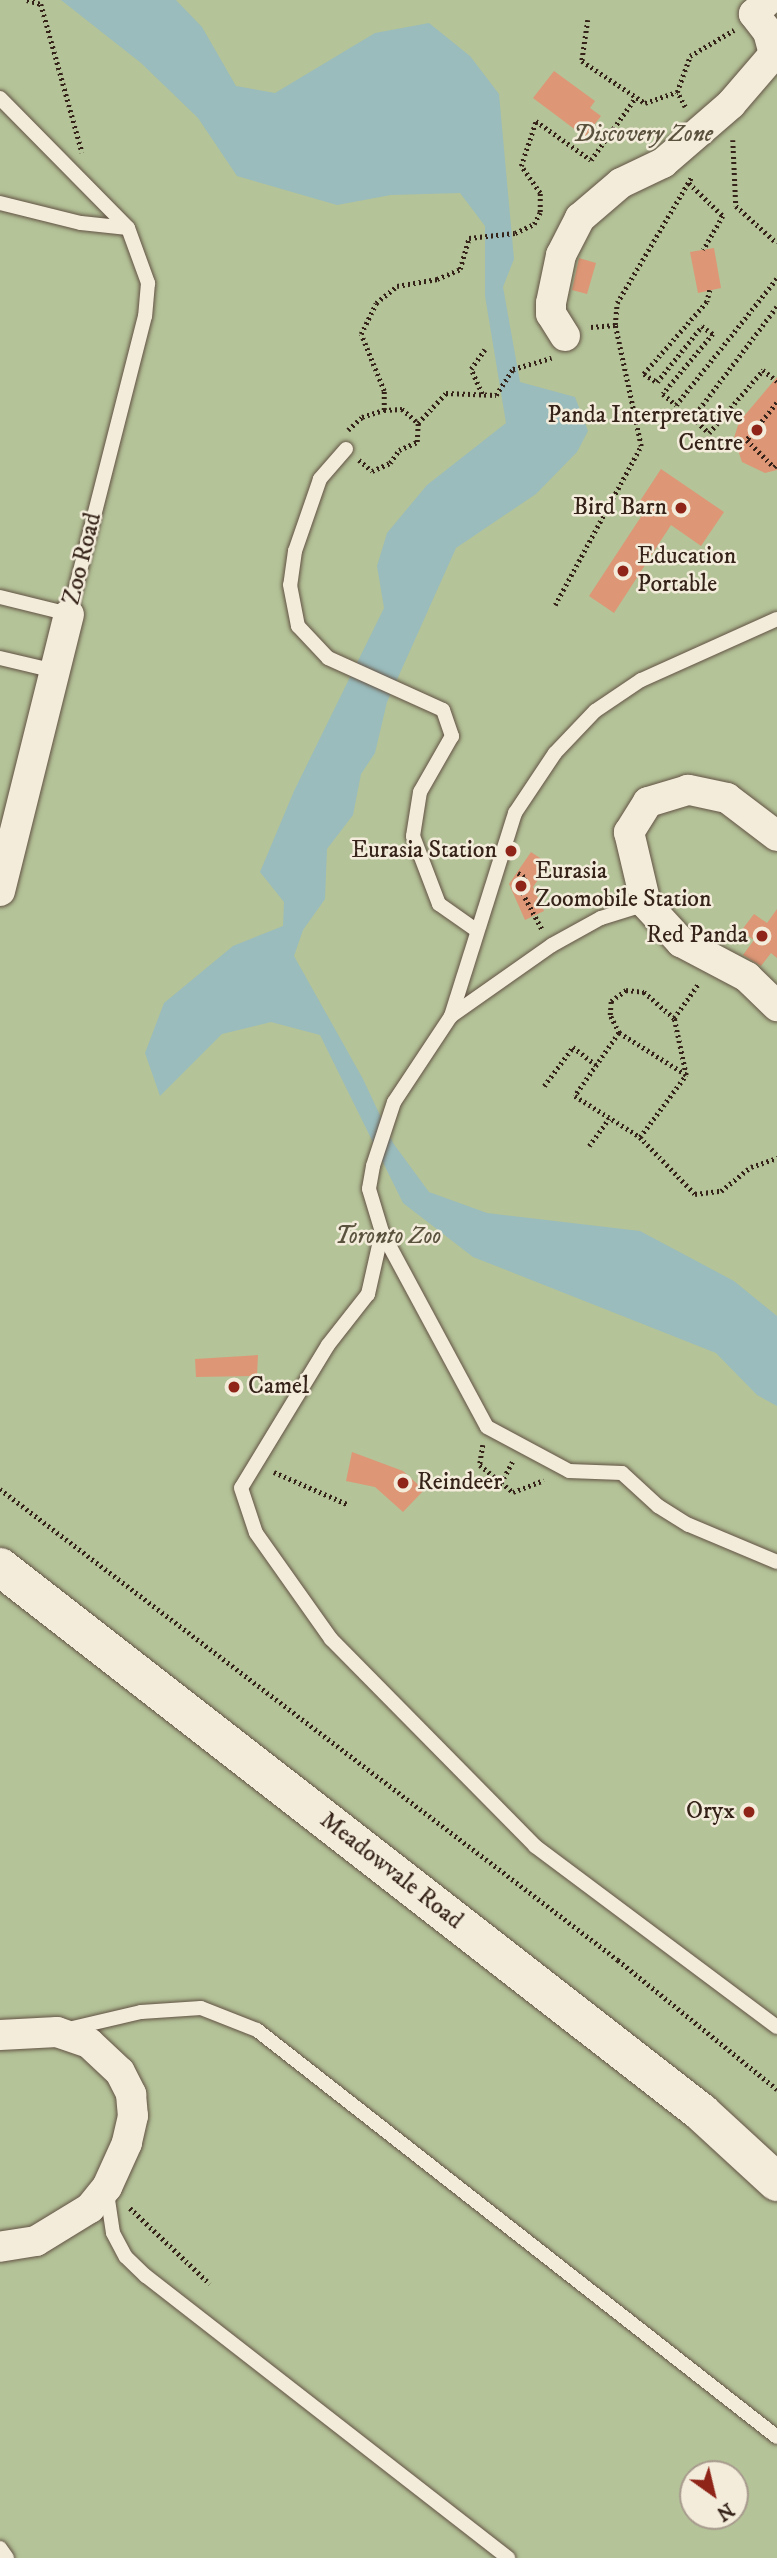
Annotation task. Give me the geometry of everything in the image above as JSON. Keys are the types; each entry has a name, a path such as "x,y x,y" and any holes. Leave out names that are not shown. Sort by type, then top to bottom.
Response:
{"main road":[{"name":"Meadowvale Road","path":"0,1567 702,2113 777,2182"}],"street":[{"path":"565,336 551,314 551,303 561,255 580,218 621,183 658,166 731,104 774,54 761,7"},
{"name":"Zoo Road","path":"0,891 69,614"},
{"path":"777,836 727,798 688,790 648,802 629,832 646,904 681,942 714,962 747,977 777,1006"},
{"path":"0,2035 57,2032 89,2043 105,2055 131,2094 133,2116 127,2143 107,2187 65,2227 36,2242 0,2248"}],"lane":[{"name":"Zoo Road","path":"0,98 128,228 148,283 145,316 69,614"},
{"path":"0,203 81,223 128,228"},
{"path":"346,449 320,479 295,551 290,585 298,626 328,658 443,710 452,736 420,792 413,836 439,904 476,930"},
{"path":"0,597 69,614"},
{"path":"777,619 641,680 595,710 555,753 515,813 451,1016 394,1102 373,1166 369,1189 382,1232 486,1427 569,1471 622,1473 658,1506 689,1525 777,1562"},
{"path":"0,658 55,671"},
{"path":"451,1016 552,945 601,918 646,904"},
{"path":"382,1232 368,1294 328,1345 242,1488 257,1533 331,1639 535,1846 777,2027"},
{"path":"57,2032 141,2012 201,2007 257,2030 777,2437"},
{"path":"107,2187 107,2213 113,2233 126,2257 146,2276 508,2558"},
{"path":"0,2548 7,2558"}],"path":[{"path":"27,0 42,2 93,190"},
{"path":"704,127 692,118 677,92 690,56 761,7"},
{"path":"588,20 582,61 645,103 677,92"},
{"path":"384,410 384,391 361,334 376,303 397,286 436,279 460,269 469,239 515,233 534,223 540,212 540,192 521,166 536,121 591,160 636,97"},
{"path":"731,104 736,206 777,243"},
{"path":"555,605 641,446 615,325 617,303 690,184 692,172"},
{"path":"690,184 723,216 703,250"},
{"path":"710,290 707,302 644,374 657,382 702,326 713,334 663,394 676,405 777,278"},
{"path":"777,307 693,418 709,433 764,370 777,381"},
{"path":"418,424 402,409 384,410 349,425 346,449 372,471 417,442 418,424 446,393 496,395 513,369 553,357 565,336"},
{"path":"482,394 471,369 485,349"},
{"path":"777,403 747,440 774,467 777,464"},
{"path":"499,861 525,877 520,888 552,945"},
{"path":"674,1018 714,962"},
{"path":"640,1137 686,1075 674,1018 644,992 626,990 611,1001 610,1015 619,1033 686,1075"},
{"path":"619,1033 575,1096 640,1137 695,1194 721,1191 751,1167 777,1158"},
{"path":"544,1086 573,1047 596,1065"},
{"path":"589,1146 609,1118"},
{"path":"486,1427 480,1465 513,1492 569,1471"},
{"path":"254,1464 347,1504"},
{"path":"0,1489 618,1960 777,2089"}],"green space":[{"name":"Toronto Zoo","path":"0,0 777,0 777,2558 0,2558"}],"water":[{"path":"61,0 176,0 202,27 236,86 275,93 375,33 429,23 470,56 499,94 514,259 503,287 520,382 575,397 588,431 577,452 536,494 456,548 387,702 375,753 361,774 353,815 327,849 325,899 303,930 294,956 363,1079 393,1143 429,1192 487,1213 640,1231 734,1281 777,1316 777,1406 757,1395 716,1353 473,1257 403,1203 320,1035 271,1022 222,1034 160,1096 145,1053 164,1003 233,946 283,926 284,902 260,872 294,791 384,608 377,566 387,533 427,485 506,423 485,296 485,226 460,193 391,195 337,205 237,176 198,118 141,63"}],"building":[{"path":"554,71 595,101 590,108 601,116 585,137 533,98"},
{"path":"714,248 721,288 698,293 690,252"},
{"path":"579,258 596,263 587,294 572,290"},
{"name":"Panda Interpretative Centre","path":"777,377 777,470 765,473 742,462 734,438 739,422"},
{"path":"661,469 724,512 701,546 671,525 614,613 589,596 646,509 638,504"},
{"name":"Eurasia Zoomobile Station","path":"531,852 549,864 533,887 544,911 525,920 509,884"},
{"name":"Red Panda","path":"777,909 777,958 771,953 761,966 743,955 754,940 741,931 754,914 767,923"},
{"path":"258,1355 257,1376 196,1377 195,1359"},
{"name":"Reindeer","path":"352,1452 403,1471 424,1490 403,1512 375,1487 346,1481"}],"place":[{"name":"Panda Interpretative Centre","path":"757,430"},
{"name":"Bird Barn","path":"681,508"},
{"name":"Education Portable","path":"623,571"},
{"name":"Eurasia Station","path":"511,851"},
{"name":"Eurasia Zoomobile Station","path":"521,886"},
{"name":"Red Panda","path":"762,936"},
{"name":"Camel","path":"234,1387"},
{"name":"Reindeer","path":"403,1483"},
{"name":"Oryx","path":"749,1812"}],"park label":[{"name":"Discovery Zone","path":"643,135"}]}
